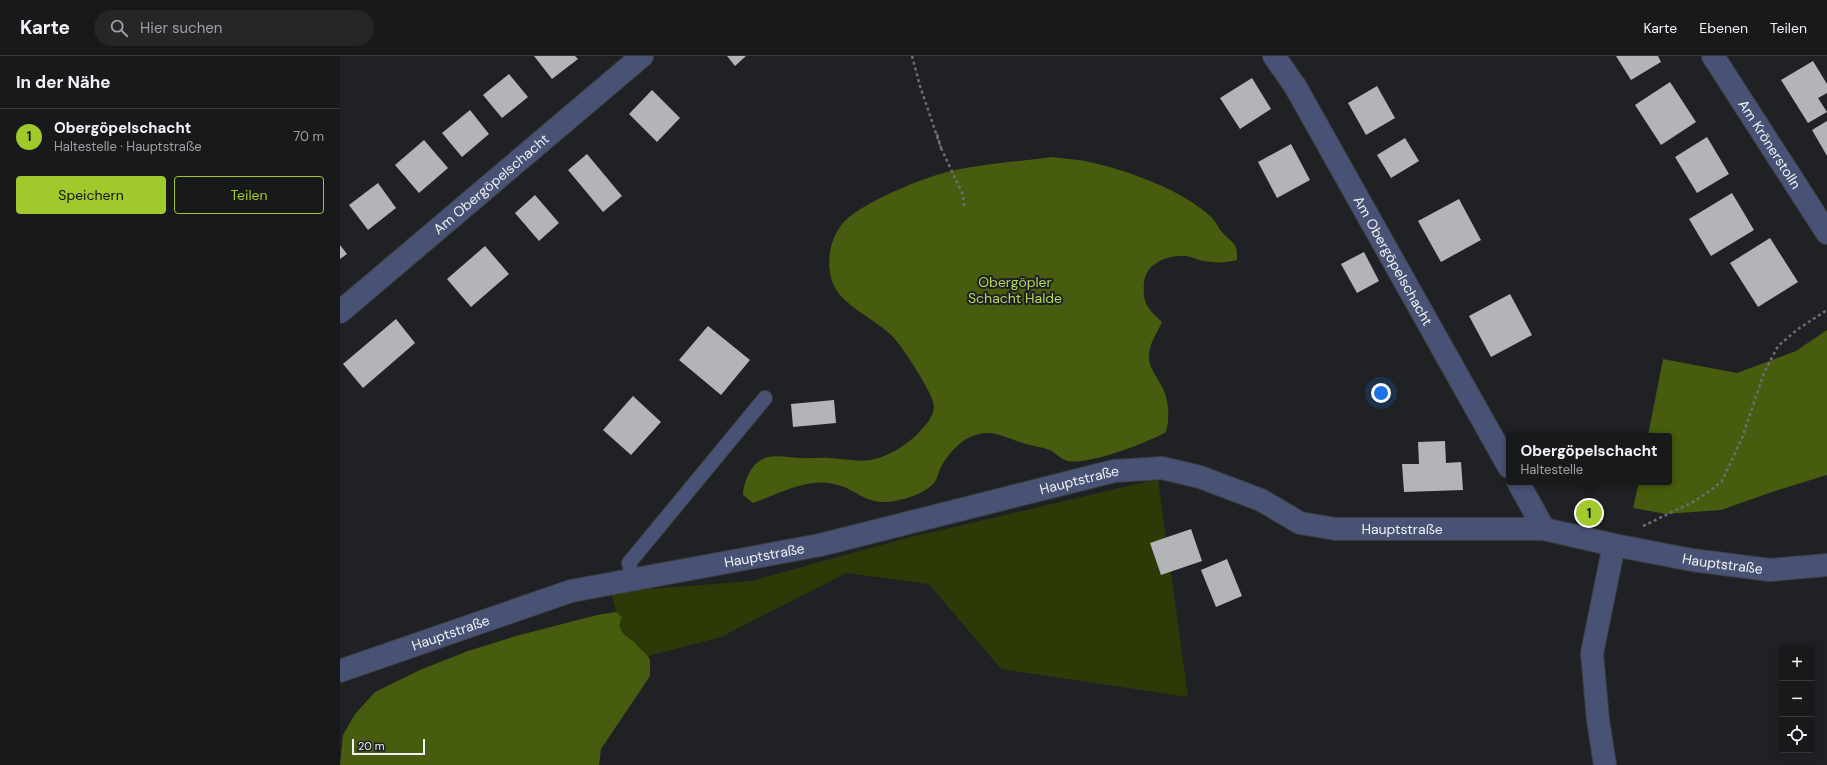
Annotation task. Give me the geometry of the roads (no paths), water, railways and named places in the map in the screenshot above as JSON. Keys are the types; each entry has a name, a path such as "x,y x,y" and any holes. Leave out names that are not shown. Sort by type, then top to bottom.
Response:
{"street":[{"name":"Am Obergöpelschacht","path":"340,312 642,56"},
{"name":"Am Obergöpelschacht","path":"1274,56 1295,86 1506,462"},
{"name":"Am Krönerstolln","path":"1713,56 1827,233"},
{"name":"Hauptstraße","path":"340,671 571,591 820,545 1114,471 1162,468 1200,477 1261,500 1300,522 1336,529 1544,529 1614,545 1692,560 1770,570 1827,565"},
{"path":"1520,485 1544,529"},
{"path":"1605,765 1598,720 1592,652 1614,545"}],"lane":[{"path":"632,579 629,563 765,398"}],"place":[{"name":"Obergöpelschacht","path":"1589,513"}],"park label":[{"name":"Obergöpler Schacht Halde","path":"1015,290"}]}
